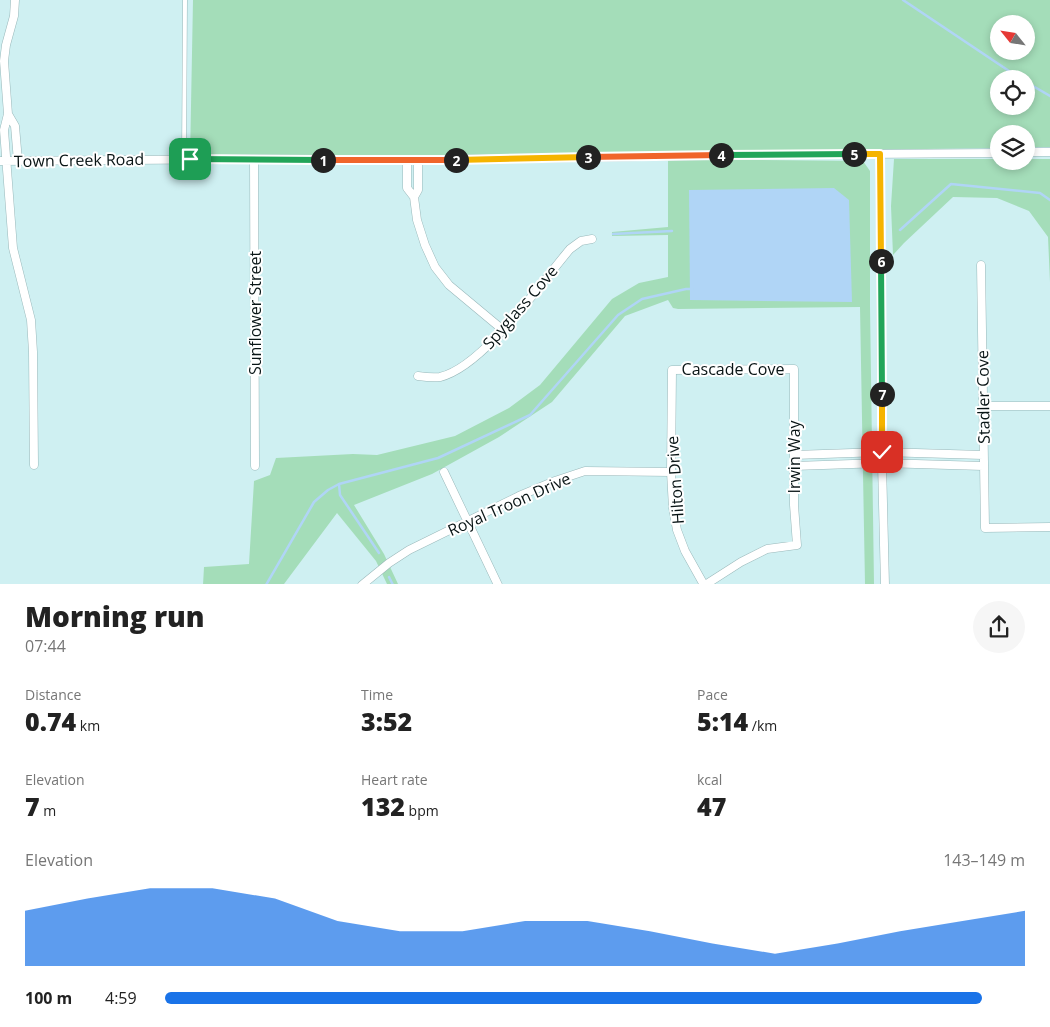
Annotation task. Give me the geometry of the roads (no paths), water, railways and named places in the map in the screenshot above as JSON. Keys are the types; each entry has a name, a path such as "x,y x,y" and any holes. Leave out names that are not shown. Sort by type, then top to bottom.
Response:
{"street":[{"path":"15,0 14,16 2,61 8,114 14,126 18,161"},
{"path":"8,114 4,130 3,161 14,248 31,320 34,352 34,465"},
{"path":"1035,152 1050,152"},
{"name":"Town Creek Road","path":"3,161 418,160 990,153"},
{"path":"880,154 882,463 885,584"},
{"name":"Sunflower Street","path":"254,159 255,466"},
{"path":"407,160 408,188 414,197 417,220 424,245 435,267 449,285 503,330"},
{"path":"414,197 418,190 418,160"},
{"name":"Spyglass Cove","path":"418,376 428,378 442,376 460,368 483,352 570,249 581,241 592,239"},
{"name":"Stadler Cove","path":"981,265 985,528 1050,527"},
{"name":"Cascade Cove","path":"672,370 794,369"},
{"name":"Irwin Way","path":"705,584 767,548 797,545 794,505 794,369"},
{"name":"Hilton Drive","path":"672,370 671,472 673,508 677,530 685,551 705,584"},
{"path":"984,406 1050,406"},
{"path":"794,455 882,452 984,455"},
{"path":"794,466 882,463 983,466"},
{"name":"Royal Troon Drive","path":"362,584 388,563 409,550 555,481 585,471 671,472"},
{"path":"444,472 498,584"}],"lane":[{"path":"184,160 185,0"}],"water":[{"path":"834,188 849,200 852,302 690,300 689,190"}],"waterway":[{"path":"903,0 1008,70"},
{"path":"1035,87 1050,96"},
{"path":"900,230 951,184 1040,193 1050,200"},
{"path":"613,234 672,231"},
{"path":"267,584 314,502 328,490 339,484 438,458 530,415 618,315 642,299 692,289"},
{"path":"339,484 340,495 379,553"},
{"path":"389,577 392,584"}]}
